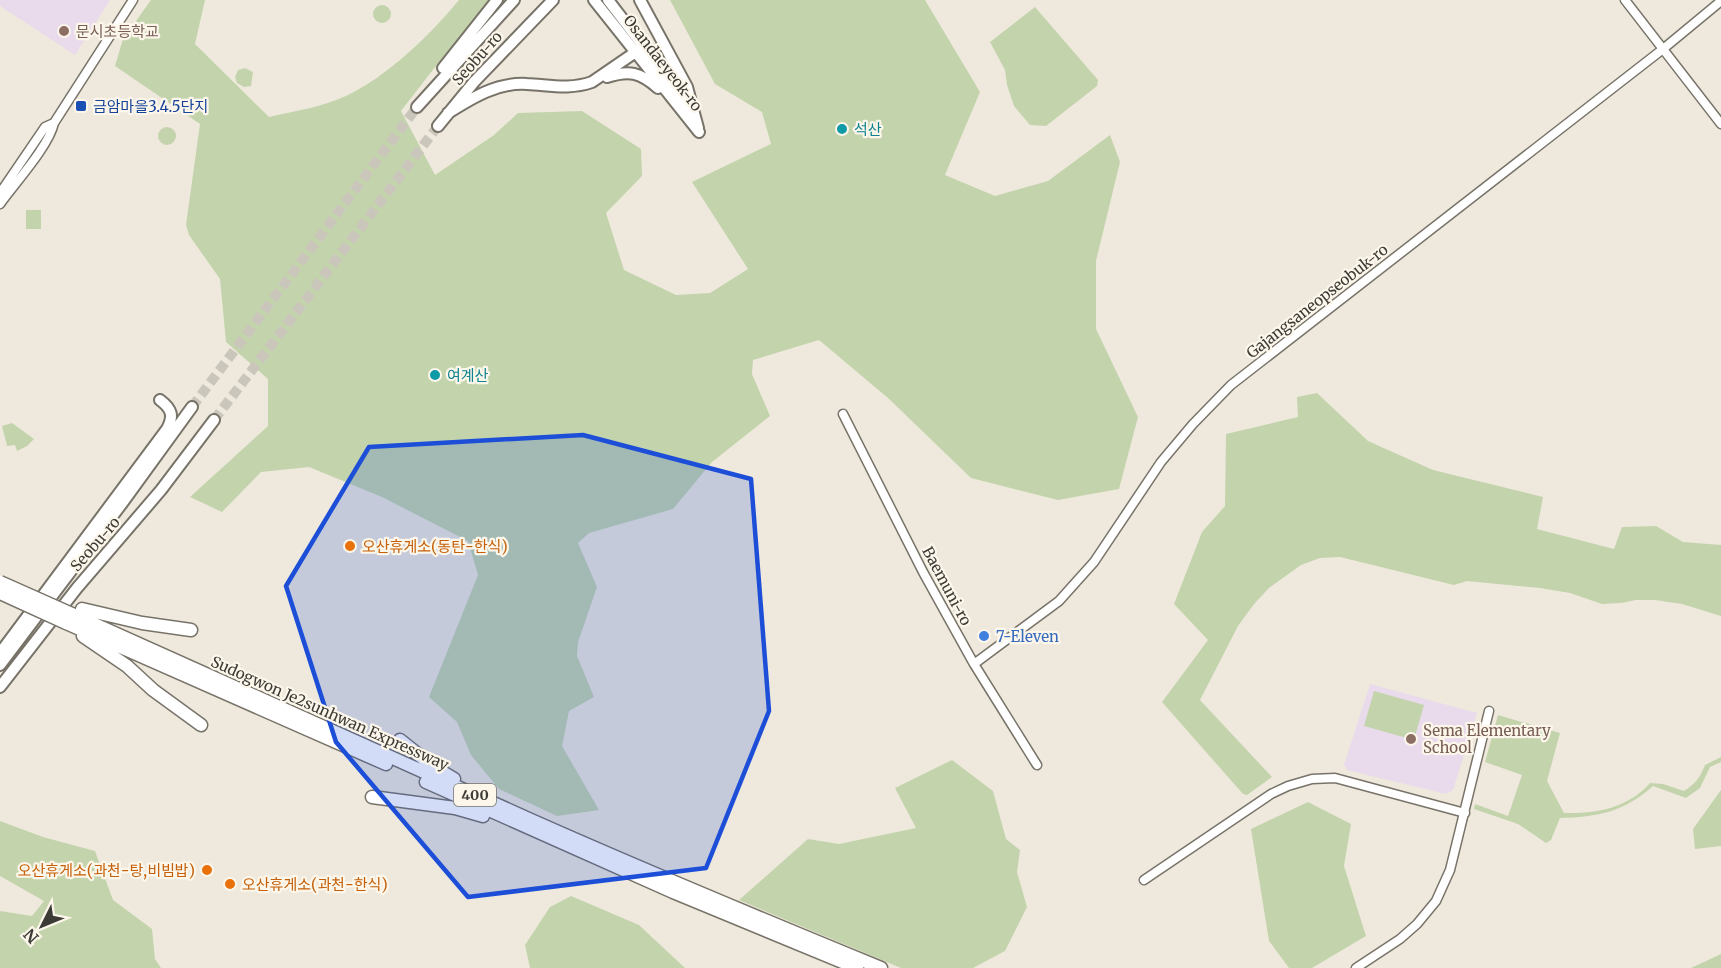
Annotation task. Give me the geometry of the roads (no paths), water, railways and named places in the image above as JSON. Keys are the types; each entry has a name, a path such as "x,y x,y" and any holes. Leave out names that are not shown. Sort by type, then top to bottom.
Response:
{"highway":[{"name":"400","path":"0,582 73,615"},
{"name":"Sudogwon Je2sunhwan Expressway","path":"0,593 73,615 269,711 857,968"},
{"path":"73,615 192,630"},
{"path":"73,615 161,698 201,725"},
{"path":"400,740 452,778 578,836 598,854"},
{"path":"372,797 470,811 598,854"},
{"name":"Sudogwon Je2sunhwan Expressway","path":"598,854 881,968"}],"main road":[{"path":"432,89 445,64 497,0"},
{"name":"Seobu-ro","path":"417,107 514,0"},
{"name":"Seobu-ro","path":"438,126 474,82 554,0"},
{"name":"Osandaeyeok-ro","path":"594,0 671,82 699,132"},
{"name":"Osandaeyeok-ro","path":"608,0 680,110 699,132"},
{"path":"640,0 687,87 699,132"},
{"path":"592,82 640,50"},
{"path":"448,113 486,91 511,84 526,83 571,88 627,72 643,76 680,110"},
{"path":"0,653 167,429 172,415 171,410 160,400"},
{"name":"Seobu-ro","path":"0,665 192,407"},
{"name":"Seobu-ro","path":"0,687 77,588 161,490 214,420"}],"street":[{"path":"0,204 45,143 52,132 54,123 133,0"},
{"path":"1625,0 1721,124"},
{"name":"Gajangsaneopseobuk-ro","path":"974,664 1059,601 1094,562 1161,462 1193,424 1231,386 1663,49 1721,1"},
{"path":"0,193 45,128 54,123"},
{"name":"Baemuni-ro","path":"843,414 923,572 974,664 1037,765"},
{"path":"1356,968 1400,939 1417,924 1436,900 1450,870 1490,711"},
{"path":"1144,880 1271,794 1287,786 1312,779 1335,778 1465,813"}],"tunnel":[{"path":"192,407 417,107"},
{"path":"214,420 438,126"}],"place":[{"name":"문시초등학교","path":"64,31"},
{"name":"금암마을3.4.5단지","path":"81,106"},
{"name":"석산","path":"842,129"},
{"name":"여계산","path":"435,375"},
{"name":"오산휴게소(동탄-한식)","path":"350,546"},
{"name":"7-Eleven","path":"984,636"},
{"name":"Sema Elementary School","path":"1411,739"},
{"name":"오산휴게소(과천-탕,비빔밥)","path":"207,870"},
{"name":"오산휴게소(과천-한식)","path":"230,884"}]}
